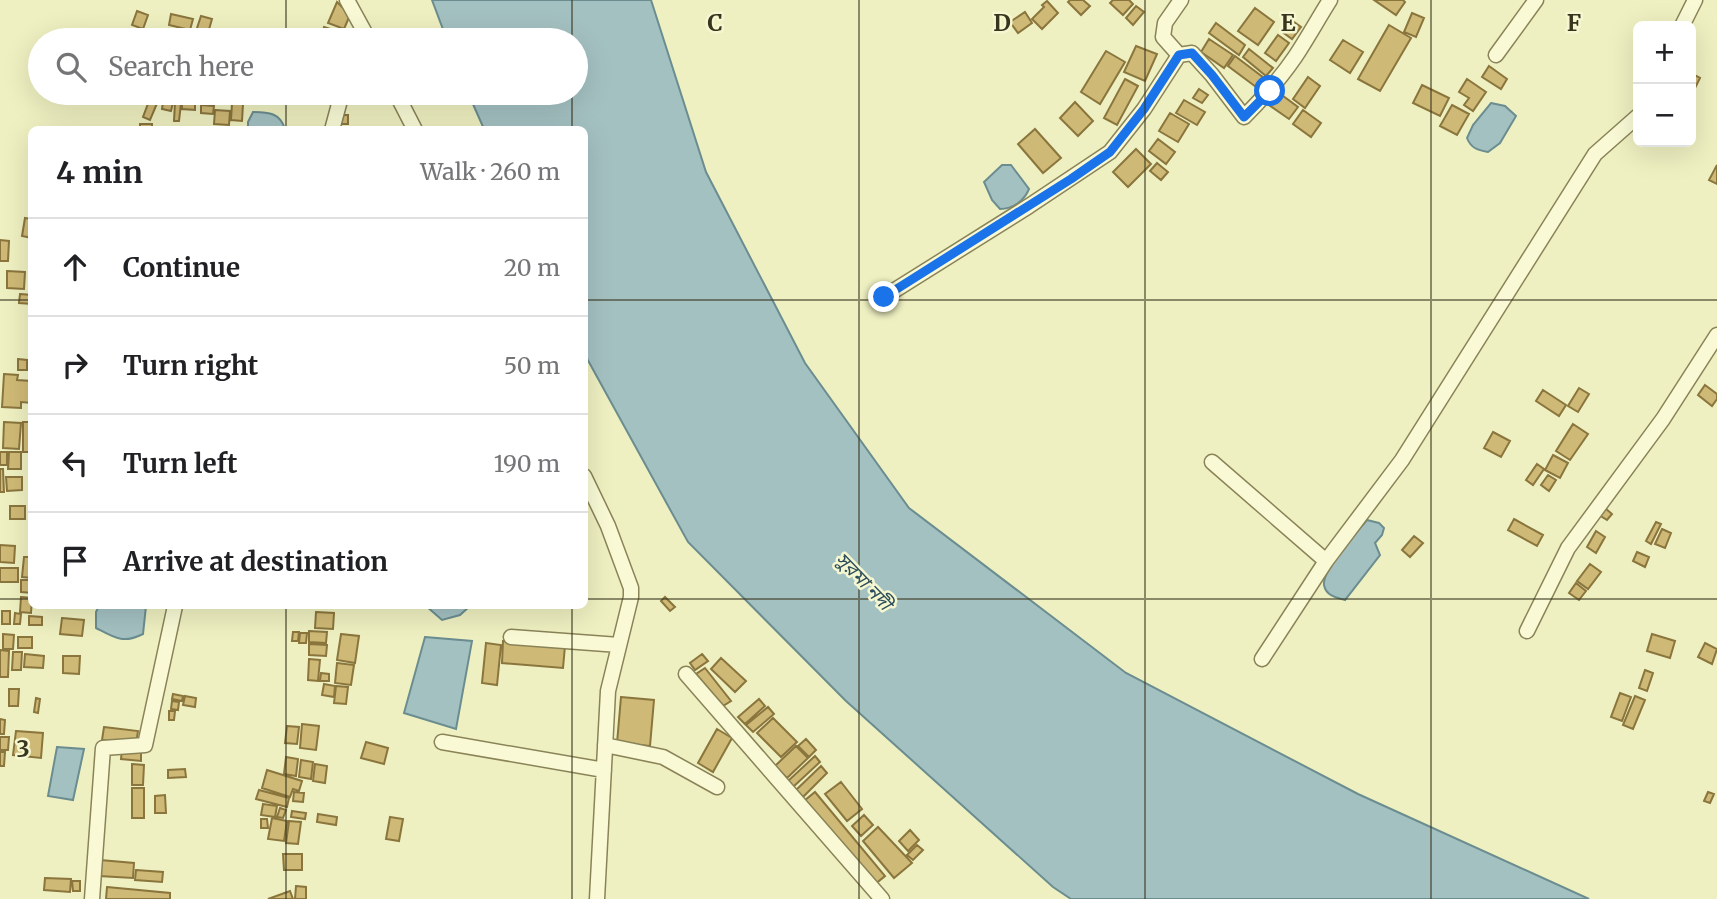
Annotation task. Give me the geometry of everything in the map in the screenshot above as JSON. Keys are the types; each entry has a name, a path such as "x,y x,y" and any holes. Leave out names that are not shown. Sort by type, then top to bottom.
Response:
{"street":[{"path":"347,0 358,28"},
{"path":"1179,55 1163,37 1165,23 1181,0"},
{"path":"884,297 1110,152 1144,109 1179,55 1192,53 1244,117 1284,73 1330,0"},
{"path":"1496,55 1536,0"},
{"path":"1684,21 1695,0"},
{"path":"333,126 339,105"},
{"path":"402,105 413,126"},
{"path":"1262,659 1325,561 1402,460 1595,154 1633,120"},
{"path":"1527,631 1568,548 1663,419 1717,335"},
{"path":"1212,462 1325,561"},
{"path":"588,484 608,526 631,588 608,691 597,899"},
{"path":"92,899 103,748 145,745 174,609"},
{"path":"511,637 619,645"},
{"path":"686,674 882,899"},
{"path":"442,742 604,770"},
{"path":"605,745 663,757 718,787"}],"water":[{"name":"সুরমা নদী","path":"432,0 651,0 706,172 805,363 909,508 1126,673 1358,794 1589,899 1071,899 1053,887 846,701 688,542 588,360 588,126 483,126 473,105 588,105 588,28 442,28"},
{"path":"1491,103 1505,106 1516,116 1500,143 1488,152 1475,148 1467,138 1473,125"},
{"path":"253,112 264,112 273,114 284,126 248,126"},
{"path":"1002,165 1011,165 1029,189 1018,204 1000,209 992,200 984,182"},
{"path":"1367,520 1379,523 1384,528 1375,543 1380,555 1345,600 1335,597 1325,589 1328,570"},
{"path":"98,609 146,609 143,634 130,639 109,635 96,628"},
{"path":"429,609 467,609 460,615 442,620"},
{"path":"425,637 472,641 456,729 404,713"},
{"path":"57,747 84,749 73,800 48,796"}],"building":[{"path":"1083,0 1090,6 1081,15 1068,2"},
{"path":"1113,0 1129,0 1133,4 1123,15 1110,3"},
{"path":"1374,0 1403,0 1405,2 1396,15"},
{"path":"1047,1 1058,13 1042,29 1032,19"},
{"path":"337,2 350,15 344,28 328,23"},
{"path":"1136,6 1144,12 1133,25 1126,18"},
{"path":"1255,8 1274,22 1258,45 1238,31"},
{"path":"137,11 148,15 143,28 132,25"},
{"path":"1025,12 1032,23 1018,33 1010,22"},
{"path":"1412,13 1424,18 1416,37 1404,32"},
{"path":"171,14 193,19 191,28 169,25"},
{"path":"201,16 212,19 209,28 197,28"},
{"path":"1290,19 1301,27 1292,39 1281,31"},
{"path":"1216,23 1245,45 1239,55 1209,33"},
{"path":"1389,25 1411,38 1380,91 1358,79"},
{"path":"1278,35 1289,43 1276,61 1265,53"},
{"path":"1209,39 1233,55 1224,68 1201,52"},
{"path":"1343,40 1363,52 1350,73 1330,60"},
{"path":"1136,46 1157,54 1145,81 1124,72"},
{"path":"1249,49 1273,68 1266,76 1243,57"},
{"path":"1106,51 1125,62 1100,104 1081,92"},
{"path":"1235,56 1264,78 1256,87 1228,66"},
{"path":"1489,66 1507,79 1501,89 1482,77"},
{"path":"1308,77 1320,86 1305,108 1293,99"},
{"path":"1125,79 1138,86 1117,125 1104,118"},
{"path":"1467,79 1486,92 1473,111 1464,105 1469,98 1459,92"},
{"path":"1422,85 1449,98 1440,116 1413,103"},
{"path":"1199,89 1208,95 1202,103 1193,98"},
{"path":"1275,90 1298,107 1289,119 1266,103"},
{"path":"1184,100 1205,112 1197,125 1176,113"},
{"path":"1075,102 1093,121 1078,136 1060,118"},
{"path":"148,105 156,105 150,120 143,117"},
{"path":"163,105 172,105 171,111 162,109"},
{"path":"175,105 181,105 179,121 174,121"},
{"path":"182,105 195,105 195,110 182,109"},
{"path":"201,105 214,106 213,114 201,113"},
{"path":"232,105 243,105 242,121 231,120"},
{"path":"1452,105 1469,114 1457,135 1440,126"},
{"path":"215,110 230,111 229,125 214,124"},
{"path":"1303,110 1321,123 1311,137 1293,124"},
{"path":"1170,113 1189,124 1178,142 1159,131"},
{"path":"337,115 348,115 348,124 337,124"},
{"path":"1035,129 1061,158 1043,173 1018,144"},
{"path":"1158,139 1175,152 1166,164 1149,151"},
{"path":"1136,149 1151,164 1128,187 1113,172"},
{"path":"1157,163 1168,172 1161,180 1150,171"},
{"path":"1717,165 1717,184 1709,180"},
{"path":"25,218 28,218 28,237 22,236"},
{"path":"0,240 9,241 8,261 0,261"},
{"path":"7,271 25,272 24,289 7,288"},
{"path":"20,294 28,295 28,304 19,303"},
{"path":"18,359 27,360 27,370 18,370"},
{"path":"4,374 18,375 17,380 28,381 28,403 21,402 21,408 2,407"},
{"path":"1705,385 1717,394 1712,406 1698,395"},
{"path":"1579,388 1589,394 1578,412 1568,406"},
{"path":"1543,390 1566,405 1559,416 1536,401"},
{"path":"4,422 21,423 19,449 3,448"},
{"path":"23,422 28,422 28,452 23,452"},
{"path":"1573,424 1588,434 1570,460 1556,451"},
{"path":"1493,432 1510,441 1501,457 1484,448"},
{"path":"0,452 7,452 7,465 0,465"},
{"path":"9,452 21,452 21,469 8,469"},
{"path":"1553,455 1568,463 1560,478 1545,470"},
{"path":"1537,464 1544,469 1533,485 1526,480"},
{"path":"0,469 3,469 4,492 0,492"},
{"path":"1548,475 1556,480 1549,491 1541,485"},
{"path":"6,477 22,477 22,490 7,491"},
{"path":"10,506 25,506 25,519 10,519"},
{"path":"1605,508 1612,514 1607,520 1599,515"},
{"path":"1514,519 1543,535 1537,546 1508,530"},
{"path":"1656,522 1661,524 1651,544 1646,541"},
{"path":"1662,529 1671,533 1665,548 1655,544"},
{"path":"1596,531 1605,537 1596,553 1587,547"},
{"path":"1414,536 1423,543 1410,557 1402,550"},
{"path":"0,545 15,546 14,563 0,562"},
{"path":"1637,552 1649,557 1645,567 1633,561"},
{"path":"24,557 28,557 28,578 22,577"},
{"path":"1590,564 1601,572 1588,589 1577,581"},
{"path":"0,568 18,568 18,582 0,582"},
{"path":"21,580 28,580 28,593 21,592"},
{"path":"1576,583 1586,591 1579,600 1569,593"},
{"path":"21,597 28,598 28,609 31,609 31,613 20,612"},
{"path":"665,597 675,607 670,611 661,601"},
{"path":"2,611 10,611 10,624 2,624"},
{"path":"316,612 334,613 333,629 315,628"},
{"path":"15,613 21,614 20,624 14,624"},
{"path":"29,616 42,617 42,625 29,625"},
{"path":"62,618 84,620 82,636 60,634"},
{"path":"309,631 327,632 326,643 309,642"},
{"path":"293,632 299,632 298,641 292,641"},
{"path":"300,633 307,633 306,643 299,643"},
{"path":"3,634 14,635 13,649 3,649"},
{"path":"341,634 359,636 355,663 337,660"},
{"path":"1652,634 1675,641 1670,658 1647,651"},
{"path":"18,637 32,637 32,648 18,648"},
{"path":"503,641 565,646 563,668 502,663"},
{"path":"486,643 501,645 497,685 482,683"},
{"path":"1705,643 1717,649 1712,664 1698,657"},
{"path":"309,644 327,645 326,656 309,655"},
{"path":"0,650 9,651 8,677 0,677"},
{"path":"13,652 22,652 21,670 12,670"},
{"path":"25,654 44,656 43,668 24,667"},
{"path":"702,654 708,661 695,670 690,663"},
{"path":"63,656 80,656 79,674 63,673"},
{"path":"721,658 746,681 735,692 711,669"},
{"path":"309,659 320,660 318,681 308,680"},
{"path":"337,663 354,665 351,685 335,683"},
{"path":"705,668 731,701 723,706 696,674"},
{"path":"1645,670 1653,673 1647,691 1639,688"},
{"path":"321,673 329,674 329,681 320,681"},
{"path":"324,684 335,686 334,697 322,695"},
{"path":"336,686 348,687 346,704 334,703"},
{"path":"9,689 19,689 18,706 9,706"},
{"path":"1620,693 1631,697 1622,721 1611,717"},
{"path":"173,694 183,696 182,701 172,699"},
{"path":"185,696 196,698 195,707 183,705"},
{"path":"1635,696 1645,700 1633,729 1623,725"},
{"path":"621,697 654,700 650,746 617,743"},
{"path":"36,698 40,699 38,713 34,712"},
{"path":"759,699 765,706 745,724 738,717"},
{"path":"172,701 179,702 178,710 171,709"},
{"path":"768,707 774,714 753,732 746,725"},
{"path":"169,711 175,711 174,720 169,720"},
{"path":"773,718 797,742 781,757 757,733"},
{"path":"0,719 5,720 4,734 0,734"},
{"path":"302,724 319,726 316,750 300,748"},
{"path":"287,726 299,727 297,744 285,743"},
{"path":"104,727 138,731 136,744 102,740"},
{"path":"717,729 732,738 713,772 698,763"},
{"path":"16,731 43,733 41,758 13,755"},
{"path":"0,737 9,737 8,750 0,750"},
{"path":"806,739 816,750 809,757 798,746"},
{"path":"366,742 388,748 384,764 361,758"},
{"path":"796,746 808,758 787,778 775,766"},
{"path":"122,749 141,750 141,761 121,759"},
{"path":"0,752 5,752 4,766 0,766"},
{"path":"815,756 820,762 793,787 788,781"},
{"path":"286,757 298,759 296,776 284,774"},
{"path":"301,760 313,762 311,779 299,777"},
{"path":"132,764 144,765 143,785 132,785"},
{"path":"315,764 327,766 325,783 313,781"},
{"path":"821,766 827,773 803,797 796,790"},
{"path":"185,769 186,777 168,778 168,770"},
{"path":"267,770 302,781 299,791 293,789 290,797 262,788"},
{"path":"841,782 862,809 847,821 825,794"},
{"path":"132,788 144,788 144,818 132,818"},
{"path":"259,790 289,798 287,807 256,799"},
{"path":"294,792 304,793 303,802 293,801"},
{"path":"815,792 885,876 874,885 804,801"},
{"path":"1708,792 1714,794 1710,803 1704,801"},
{"path":"165,795 166,813 155,813 155,796"},
{"path":"263,804 277,806 275,817 261,815"},
{"path":"280,808 286,810 283,818 277,817"},
{"path":"292,811 306,813 305,819 291,817"},
{"path":"318,814 337,817 336,825 317,822"},
{"path":"864,815 873,825 861,836 852,826"},
{"path":"390,817 403,819 399,841 386,839"},
{"path":"272,818 287,821 284,841 268,839"},
{"path":"261,819 267,819 268,828 261,828"},
{"path":"289,821 301,822 298,844 286,843"},
{"path":"878,827 912,863 894,878 863,841"},
{"path":"910,830 919,840 908,851 899,841"},
{"path":"917,845 923,850 913,860 907,855"},
{"path":"283,854 302,854 302,870 284,870"},
{"path":"100,860 134,863 133,878 99,876"},
{"path":"136,870 163,872 162,882 135,880"},
{"path":"45,878 71,879 70,892 44,890"},
{"path":"72,881 80,881 80,891 73,891"},
{"path":"296,886 306,887 306,899 295,899"},
{"path":"107,887 170,893 170,899 106,899"},
{"path":"290,891 293,899 268,899"}],"route":[{"path":"884,297 1110,152 1144,109 1179,55 1192,53 1244,117 1270,91"}]}
